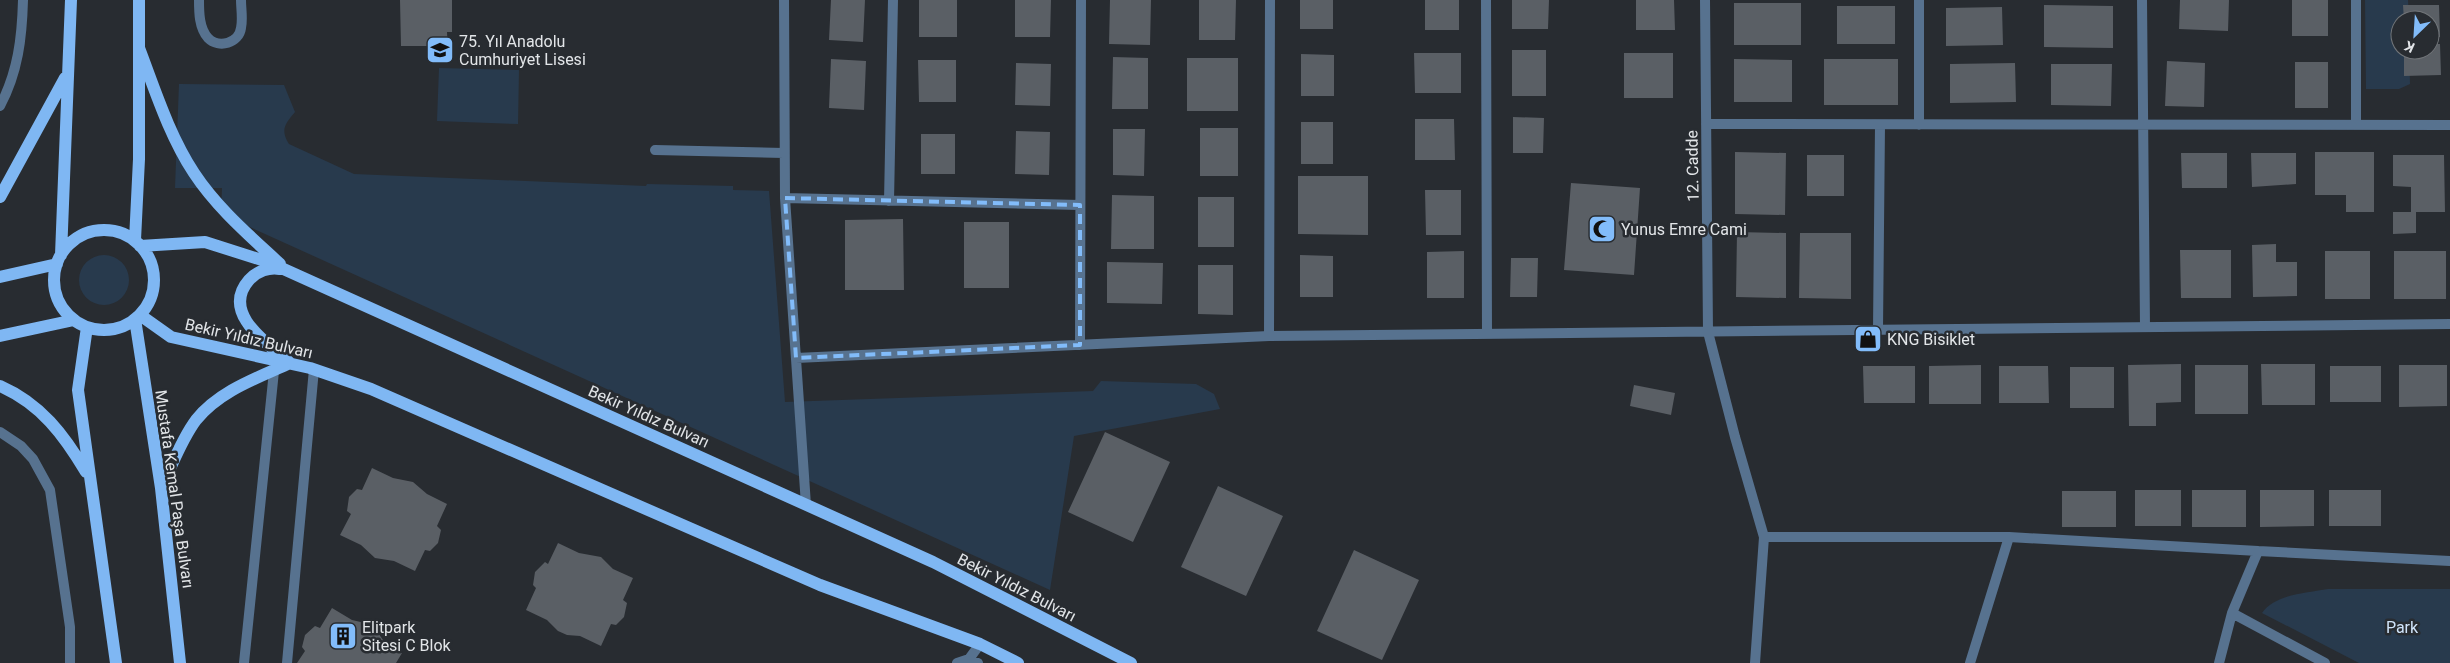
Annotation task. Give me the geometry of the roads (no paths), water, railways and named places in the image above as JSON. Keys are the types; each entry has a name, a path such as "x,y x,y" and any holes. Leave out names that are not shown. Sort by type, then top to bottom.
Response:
{"main road":[{"path":"0,277 59,260 69,244 81,235 94,230 115,231 138,243 152,263 153,291 148,304 137,317 115,329 100,330 74,320 64,309 57,297 54,283 59,260 71,0"},
{"path":"138,243 139,0"},
{"path":"139,48 178,145 195,174 218,204 285,270"},
{"path":"0,197 68,74"},
{"name":"Bekir Yıldız Bulvarı","path":"138,243 205,242 234,250 285,270 933,562 1131,663"},
{"path":"161,488 188,432 205,410 225,394 290,363 250,327 241,311 240,301 246,284 259,272 268,269 285,270"},
{"name":"Bekir Yıldız Bulvarı","path":"137,317 171,337 314,369 371,389 820,585 980,644 1018,663"},
{"name":"Mustafa Kemal Paşa Bulvarı","path":"137,317 161,488 180,663"},
{"path":"0,336 74,320"},
{"path":"86,326 78,390 116,663"},
{"path":"0,386 27,400 53,422 90,479"}],"street":[{"path":"0,106 15,71 19,53 23,0"},
{"path":"199,0 200,21 204,32 213,42 220,44 233,41 238,35 241,28 241,0"},
{"path":"784,0 784,153 806,505"},
{"path":"889,201 893,0"},
{"path":"1080,345 1081,0"},
{"path":"1269,336 1270,0"},
{"path":"1486,0 1487,334"},
{"name":"12. Cadde","path":"1705,0 1708,332 1735,438 1764,537"},
{"path":"1919,0 1919,124"},
{"path":"2142,0 2145,327"},
{"path":"2356,0 2356,125"},
{"path":"1706,124 2450,125"},
{"path":"1878,330 1880,125"},
{"path":"655,150 784,153"},
{"path":"786,198 1080,205"},
{"path":"796,358 1269,336 2450,324"},
{"path":"287,663 314,369"},
{"path":"244,663 274,371"},
{"path":"0,432 21,446 33,459 50,490 70,627 70,663"},
{"path":"1755,663 1764,537 2010,538 2450,561"},
{"path":"1970,663 2010,538"},
{"path":"2219,663 2232,613 2258,551"},
{"path":"2232,613 2325,663"},
{"path":"957,663 974,661 980,644"}],"place":[{"name":"75. Yıl Anadolu Cumhuriyet Lisesi","path":"440,50"},
{"name":"Yunus Emre Cami","path":"1602,229"},
{"name":"KNG Bisiklet","path":"1868,339"},
{"name":"Elitpark Sitesi C Blok","path":"343,636"}],"park label":[{"name":"Park","path":"2402,627"}]}
